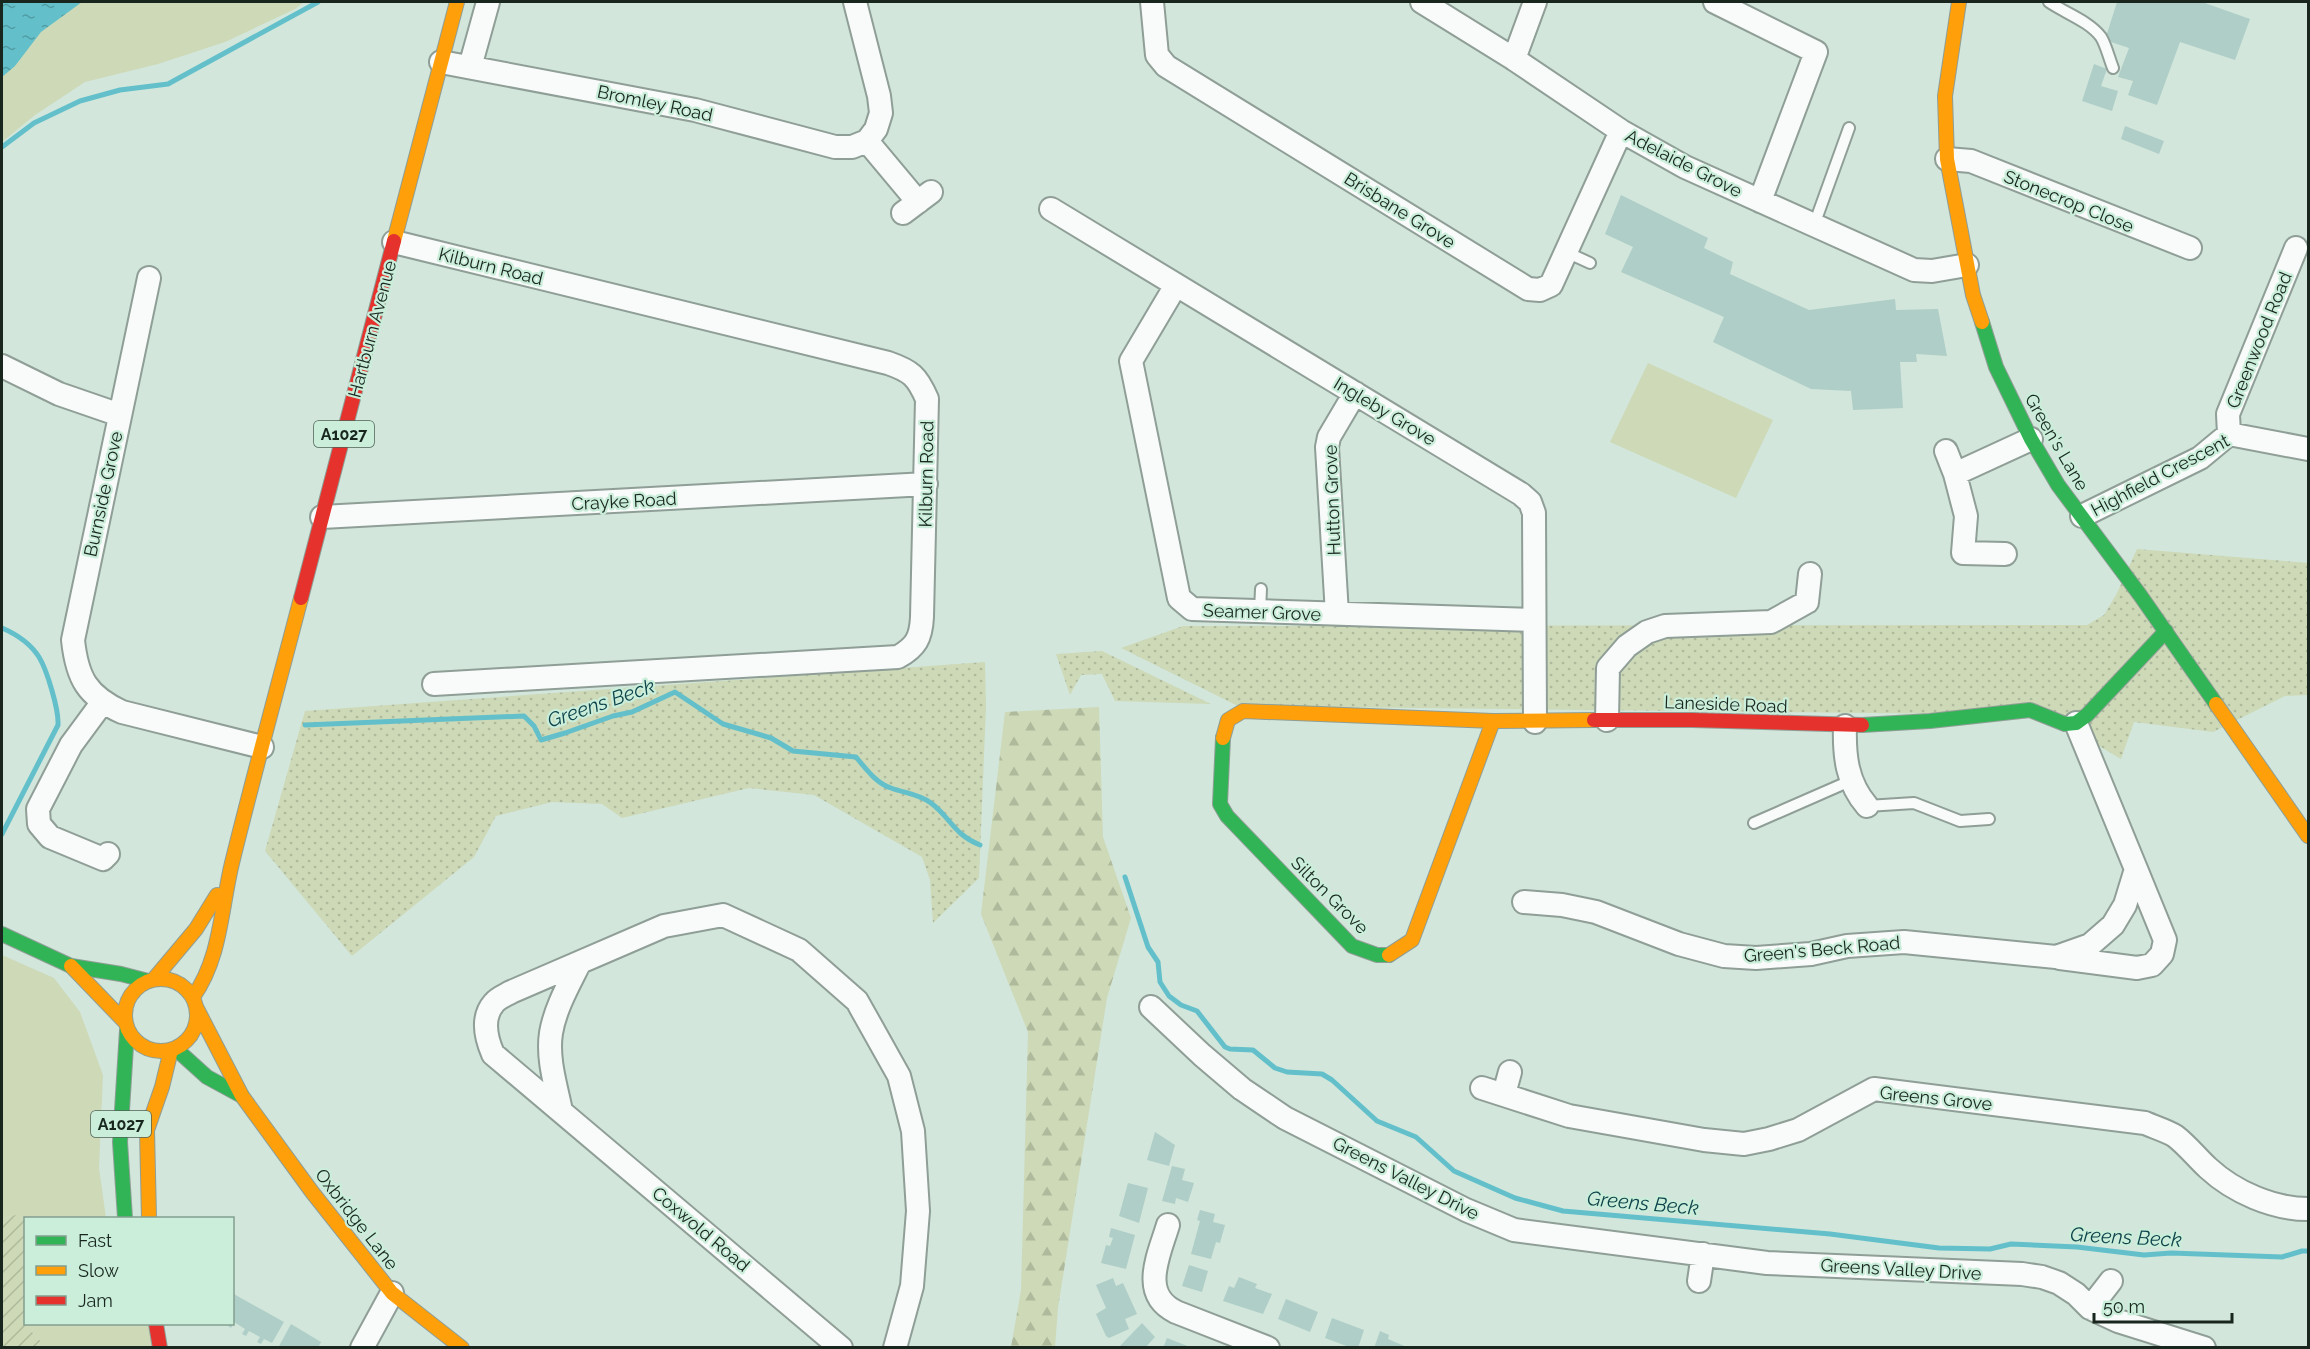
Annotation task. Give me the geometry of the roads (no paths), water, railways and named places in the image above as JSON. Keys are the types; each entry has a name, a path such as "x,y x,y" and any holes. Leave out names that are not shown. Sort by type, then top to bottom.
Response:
{"street":[{"name":"Hartburn Avenue","path":"194,1002 204,982 222,922 231,866 457,2"},
{"path":"470,67 488,2"},
{"path":"855,2 879,96 881,113 876,129 867,141 917,203"},
{"name":"Brisbane Grove","path":"1152,2 1157,55 1166,66 1528,289 1540,290 1551,285 1621,131"},
{"name":"Adelaide Grove","path":"1422,2 1514,59 1621,131 1685,167 1914,270 1932,271 1967,265"},
{"path":"1514,59 1535,2"},
{"path":"1715,2 1816,52 1760,201"},
{"name":"Green's Lane","path":"1959,2 1945,96 1947,159 1973,296 1996,368 2031,439 2058,485 2166,631 2308,836"},
{"name":"Bromley Road","path":"441,62 695,110 835,147 852,147 867,141"},
{"name":"Stonecrop Close","path":"1947,159 1971,161 2190,248"},
{"name":"Ingleby Grove","path":"1051,209 1521,494 1530,502 1534,513 1535,722"},
{"name":"Kilburn Road","path":"394,242 888,363 904,369 919,380 927,399 921,633 916,645 898,657 447,688"},
{"name":"Greenwood Road","path":"2229,434 2228,414 2296,248"},
{"name":"Burnside Grove","path":"149,278 73,640 75,657 80,675 89,690 102,702 122,712 262,747"},
{"name":"Seamer Grove","path":"1176,285 1131,361 1179,598 1192,609 1260,600 1337,614 1534,620"},
{"path":"2,366 59,394 120,415"},
{"name":"Hutton Grove","path":"1337,614 1327,447 1329,437 1355,393"},
{"name":"Highfield Crescent","path":"2082,516 2200,458 2229,434 2308,449"},
{"path":"1955,474 2031,439"},
{"path":"1946,451 1955,474 1966,516 1963,553 2005,554"},
{"name":"Crayke Road","path":"322,517 926,484"},
{"path":"1607,720 1608,668 1627,646 1647,632 1665,626 1771,622 1815,610 1810,574"},
{"path":"2076,723 2087,716 2166,631"},
{"path":"102,702 70,745 38,810 39,824 50,837 103,859 108,854"},
{"name":"Laneside Road","path":"1243,711 1493,721 1692,720 1845,726 1930,721 2030,710 2065,724 2076,723"},
{"name":"Silton Grove","path":"1243,711 1228,720 1223,733 1220,804 1227,816 1352,946 1376,957 1397,952 1412,940 1493,721"},
{"name":"Green's Beck Road","path":"1524,902 1562,905 1596,912 1679,944 1724,956 1756,958 1811,954 1847,946 1904,942 2056,957 2137,968 2152,964 2162,954 2165,940 2076,723"},
{"path":"1845,726 1850,781 1867,806"},
{"name":"Hartburn Avenue","path":"151,980 187,944 210,910 231,866"},
{"name":"Green's Beck Road","path":"2056,957 2090,945 2113,925 2125,905 2136,869"},
{"name":"Coxwold Road","path":"841,1347 493,1054 486,1039 486,1021 494,1002 511,992 664,926 723,915 799,950 857,1001 899,1076 913,1131 918,1211 913,1275 895,1347"},
{"path":"2,934 72,966 151,980 165,979 176,982 194,1002"},
{"path":"561,1112 551,1062 551,1035 556,1013 579,964"},
{"path":"72,966 126,1026 138,1044 154,1051 173,1049"},
{"name":"A1027","path":"125,1217 119,1163 120,1131 128,1064 125,1006 133,991 151,980"},
{"name":"A1027","path":"149,1217 147,1130 173,1049 192,1034 197,1020 194,1002"},
{"name":"Oxbridge Lane","path":"194,1002 242,1096 312,1192 392,1293 462,1347"},
{"name":"Greens Valley Drive","path":"1151,1007 1234,1082 1285,1118 1466,1210 1514,1230 1767,1263 2042,1276 2076,1294 2090,1308 2118,1321 2204,1347"},
{"name":"Oxbridge Lane","path":"173,1049 207,1077 242,1096"},
{"path":"1504,1094 1510,1072"},
{"name":"Greens Grove","path":"1482,1088 1569,1116 1704,1140 1744,1144 1798,1130 1874,1089 1895,1100 2145,1123 2174,1135 2210,1170 2248,1195 2268,1203 2308,1209"},
{"path":"1168,1225 1154,1280 1154,1288 1162,1304 1176,1312 1268,1347"},
{"path":"1699,1281 1703,1254"},
{"path":"2090,1308 2111,1281"},
{"path":"362,1347 392,1293"}],"lane":[{"path":"2049,2 2062,12 2087,25 2100,36 2113,68"},
{"path":"1818,214 1850,128"},
{"path":"1566,252 1590,263"},
{"path":"1754,823 1850,781"},
{"path":"1867,806 1914,803 1960,821 1989,819"}],"water":[{"path":"2,2 82,2 41,32 15,66 2,77"}],"waterway":[{"path":"2,147 34,123 80,101 120,90 168,84 318,2"},
{"path":"2,628 31,647 39,657 52,690 58,725 2,834"},
{"name":"Greens Beck","path":"305,725 524,716 534,726 541,740 632,712 675,692 723,724 771,738 793,751 856,757 881,783 926,800 938,809 958,831 980,845"},
{"name":"Greens Beck","path":"1125,877 1148,947 1158,962 1160,982 1169,996 1181,1005 1197,1011 1225,1047 1253,1050 1275,1068 1287,1072 1322,1074 1332,1080 1377,1121 1416,1137 1454,1171 1515,1198 1563,1211 1830,1234 1939,1248 1990,1249 2011,1244 2077,1247 2144,1255 2171,1253 2282,1257 2308,1251"}]}
